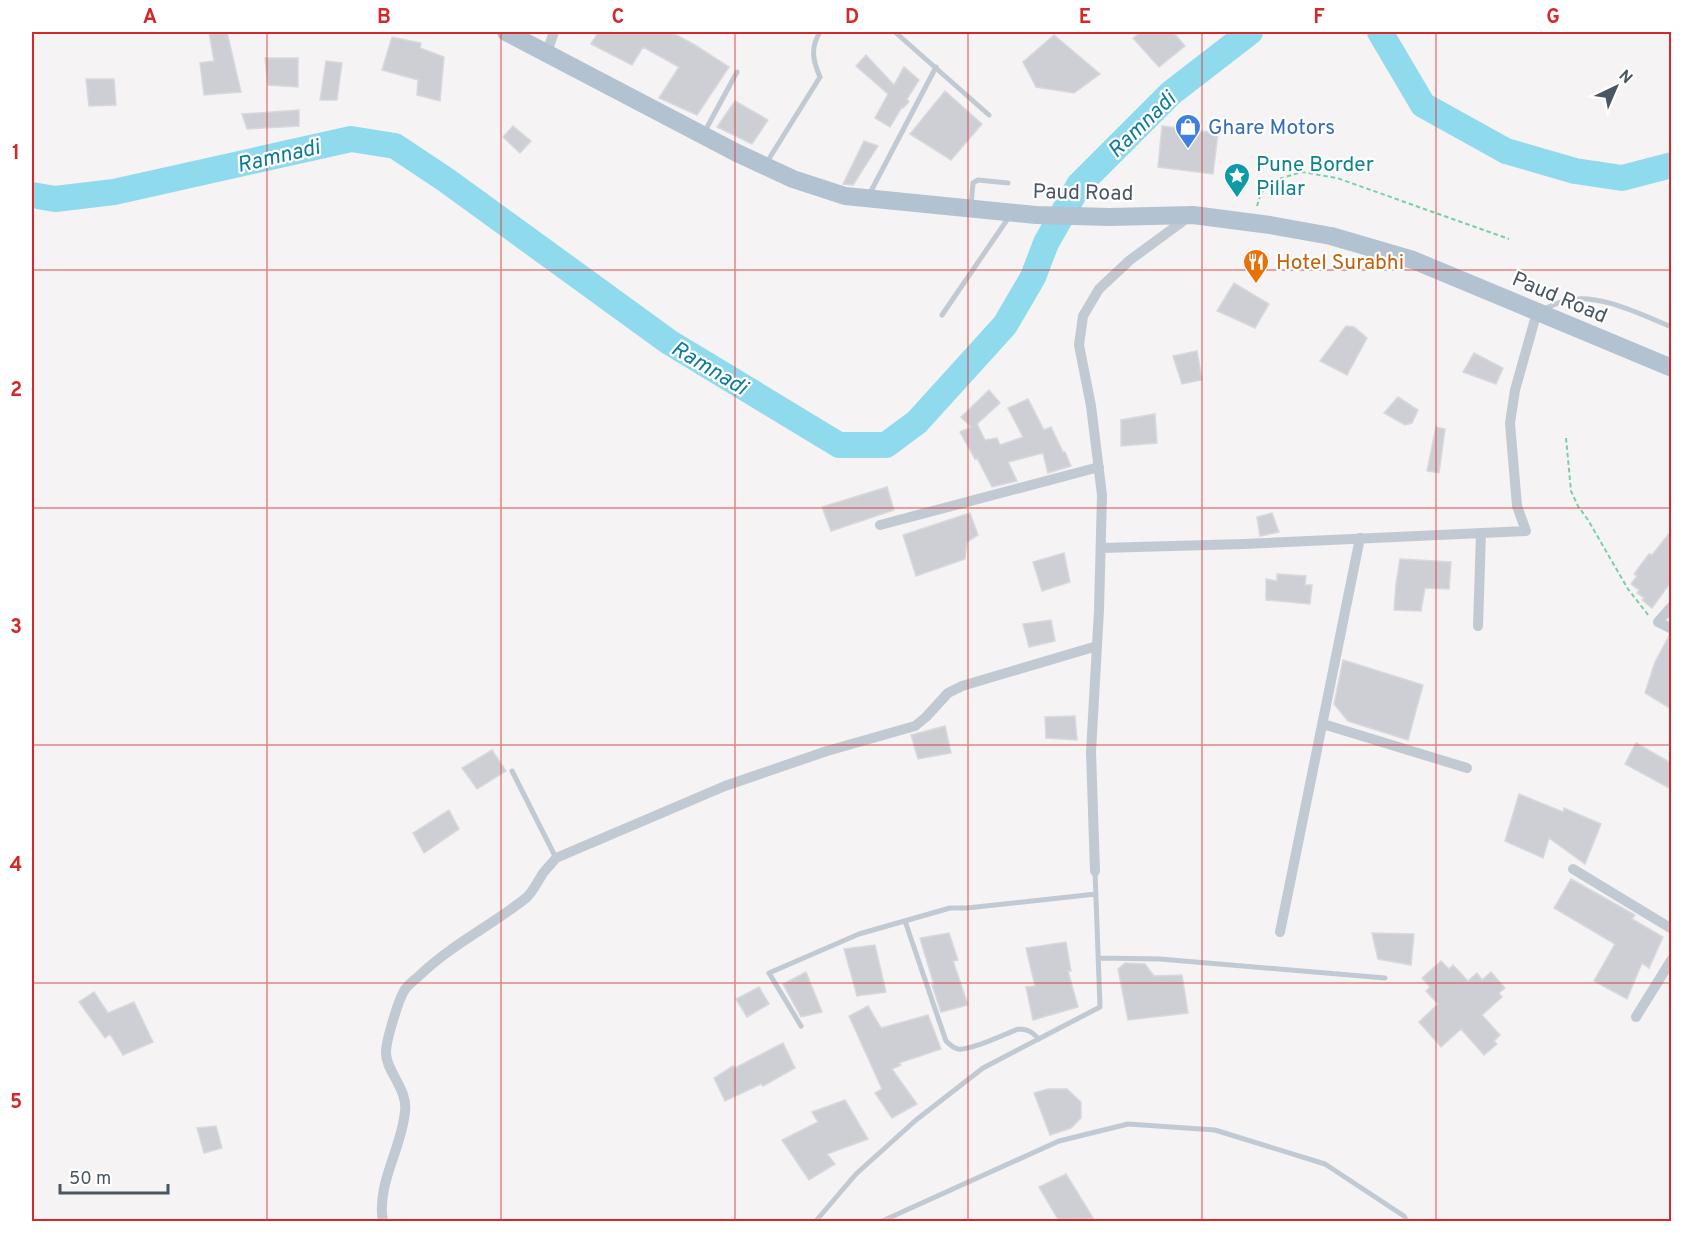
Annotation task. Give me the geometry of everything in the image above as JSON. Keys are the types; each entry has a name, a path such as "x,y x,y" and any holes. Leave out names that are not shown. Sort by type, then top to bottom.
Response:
{"main road":[{"name":"Paud Road","path":"506,32 530,41 737,153 794,179 845,196 867,200 1036,215 1110,217 1193,214 1330,237 1413,260 1671,368"}],"street":[{"path":"547,52 554,32"},
{"path":"1095,871 1091,752 1102,495 1091,406 1079,345 1083,316 1100,289 1130,260 1193,214"},
{"path":"1101,548 1526,531 1518,506 1510,423 1515,390 1537,312"},
{"path":"880,525 1099,467"},
{"path":"1478,626 1481,533"},
{"path":"1280,932 1360,537"},
{"path":"1671,606 1658,622 1671,629"},
{"path":"383,1221 381,1212 383,1188 404,1126 406,1106 400,1086 385,1054 404,990 435,960 529,896 545,870 556,858 725,786 827,751 915,726 948,693 962,686 1097,646"},
{"path":"1323,724 1467,768"},
{"path":"1573,869 1671,929"},
{"path":"1636,1017 1671,959"}],"lane":[{"path":"764,165 820,77 813,61 813,49 820,32"},
{"path":"896,32 988,115"},
{"path":"867,200 936,67"},
{"path":"702,135 737,72"},
{"path":"971,209 973,183 978,180 1008,183"},
{"path":"942,315 1011,213"},
{"path":"1537,312 1571,299 1593,300 1623,308 1671,327"},
{"path":"512,771 556,858"},
{"path":"815,1221 856,1174 916,1120 983,1068 1100,1007 1095,871"},
{"path":"801,1026 769,973 860,934 950,908 1096,894"},
{"path":"905,921 946,1041 951,1046 957,1049 967,1049 1018,1029 1032,1031 1039,1039"},
{"path":"1098,958 1161,959 1385,978"},
{"path":"880,1221 1059,1141 1128,1124 1215,1130 1325,1164 1404,1216 1407,1221"}],"path":[{"path":"1251,223 1261,193 1275,180 1302,172 1337,178 1509,239"},
{"path":"1566,438 1571,491 1578,506 1632,596 1646,613 1658,622"}],"building":[{"path":"209,32 227,32 241,92 204,95 200,63 214,61"},
{"path":"598,32 671,32 729,67 697,115 659,98 679,67 643,47 632,65 591,44"},
{"path":"1141,32 1173,32 1185,46 1159,67 1133,38"},
{"path":"1054,35 1100,74 1074,93 1036,87 1023,62"},
{"path":"392,37 421,43 420,48 444,57 440,101 417,95 418,80 382,70"},
{"path":"866,55 894,85 904,67 919,80 907,99 909,102 902,107 890,127 875,118 888,94 856,66"},
{"path":"265,58 298,58 298,87 268,85"},
{"path":"326,61 342,63 337,100 320,100"},
{"path":"86,79 114,79 116,105 89,106"},
{"path":"945,91 982,124 951,160 910,134"},
{"path":"735,101 768,120 752,144 717,127"},
{"path":"299,110 299,126 247,129 242,114"},
{"path":"513,126 531,141 520,153 503,137"},
{"name":"Ghare Motors","path":"1162,126 1218,133 1213,174 1158,167"},
{"path":"864,141 878,146 853,185 843,184"},
{"path":"1234,283 1269,304 1255,328 1217,311"},
{"path":"1346,326 1354,327 1367,338 1347,375 1320,361"},
{"path":"1197,351 1202,380 1182,384 1173,356"},
{"path":"1474,353 1503,368 1496,384 1463,372"},
{"path":"989,390 1000,403 977,424 985,440 997,438 1000,445 1023,437 1008,408 1028,399 1044,430 1051,427 1071,466 1048,473 1043,453 1008,462 1017,481 992,487 960,432 971,427 961,417"},
{"path":"1398,397 1418,410 1412,423 1405,425 1384,413"},
{"path":"1155,414 1157,443 1121,446 1121,420"},
{"path":"1436,427 1445,429 1439,473 1427,471"},
{"path":"887,487 894,510 831,531 822,507"},
{"path":"970,513 978,535 967,542 965,559 916,576 903,535"},
{"path":"1272,513 1279,532 1260,536 1257,517"},
{"path":"1671,531 1671,582 1652,608 1642,600 1644,598 1637,593 1639,590 1631,584 1637,576 1634,574 1649,554 1652,555"},
{"path":"1064,553 1070,582 1042,591 1033,562"},
{"path":"1400,559 1451,562 1449,589 1425,588 1421,611 1394,610"},
{"path":"1277,574 1306,576 1305,585 1312,585 1310,604 1266,600 1266,579 1277,581"},
{"path":"1051,620 1055,641 1029,647 1023,624"},
{"path":"1671,636 1671,709 1645,693 1655,662"},
{"path":"1343,660 1423,685 1408,740 1348,721 1334,704"},
{"path":"1075,716 1077,740 1046,738 1045,717"},
{"path":"945,726 951,753 918,759 911,735"},
{"path":"1636,743 1671,763 1671,789 1625,764"},
{"path":"492,750 506,771 477,789 462,768"},
{"path":"1519,794 1563,812 1564,808 1601,824 1585,864 1549,838 1543,858 1505,841"},
{"path":"449,810 459,829 424,853 413,833"},
{"path":"1571,879 1635,915 1632,919 1663,937 1649,968 1642,963 1627,999 1594,981 1615,944 1554,908"},
{"path":"949,933 958,960 953,961 968,1005 941,1012 920,938"},
{"path":"1372,933 1414,934 1411,965 1378,959"},
{"path":"1066,942 1071,971 1068,971 1078,1007 1033,1020 1026,987 1035,986 1026,948"},
{"path":"875,945 886,992 857,996 844,949"},
{"path":"1441,961 1449,969 1453,965 1468,981 1477,973 1482,980 1491,972 1505,988 1499,993 1502,997 1482,1015 1500,1035 1494,1041 1497,1044 1484,1055 1461,1029 1441,1047 1419,1022 1438,1004 1426,991 1430,987 1422,978"},
{"path":"1125,963 1145,964 1154,976 1182,975 1188,1013 1128,1020 1118,969"},
{"path":"806,972 822,1012 801,1017 783,984"},
{"path":"759,987 769,1004 747,1017 736,999"},
{"path":"94,992 108,1013 134,1002 153,1042 123,1055 110,1034 105,1038 79,1002"},
{"path":"868,1006 881,1028 928,1015 941,1049 899,1063 901,1065 892,1069 917,1104 892,1118 875,1093 882,1089 849,1016"},
{"path":"783,1043 795,1068 763,1086 761,1084 725,1101 714,1078 733,1066 735,1068"},
{"path":"1048,1089 1067,1089 1081,1102 1081,1118 1071,1128 1050,1135 1034,1093"},
{"path":"845,1100 868,1139 827,1154 835,1164 809,1180 782,1140 818,1122 812,1112"},
{"path":"216,1126 222,1148 204,1153 197,1128"},
{"path":"1066,1174 1095,1221 1059,1221 1039,1187"}],"waterway":[{"name":"Ramnadi","path":"32,195 55,199 114,192 351,139 395,146 446,180 669,342 839,445 886,445 917,422 1005,325 1033,277 1046,243 1079,185 1171,93 1250,32"},
{"name":"Ramnadi","path":"1380,32 1423,105 1506,151 1575,171 1622,178 1672,165"}],"place":[{"name":"Ghare Motors","path":"1188,150"},
{"name":"Pune Border Pillar","path":"1237,199"},
{"name":"Hotel Surabhi","path":"1256,285"}]}
